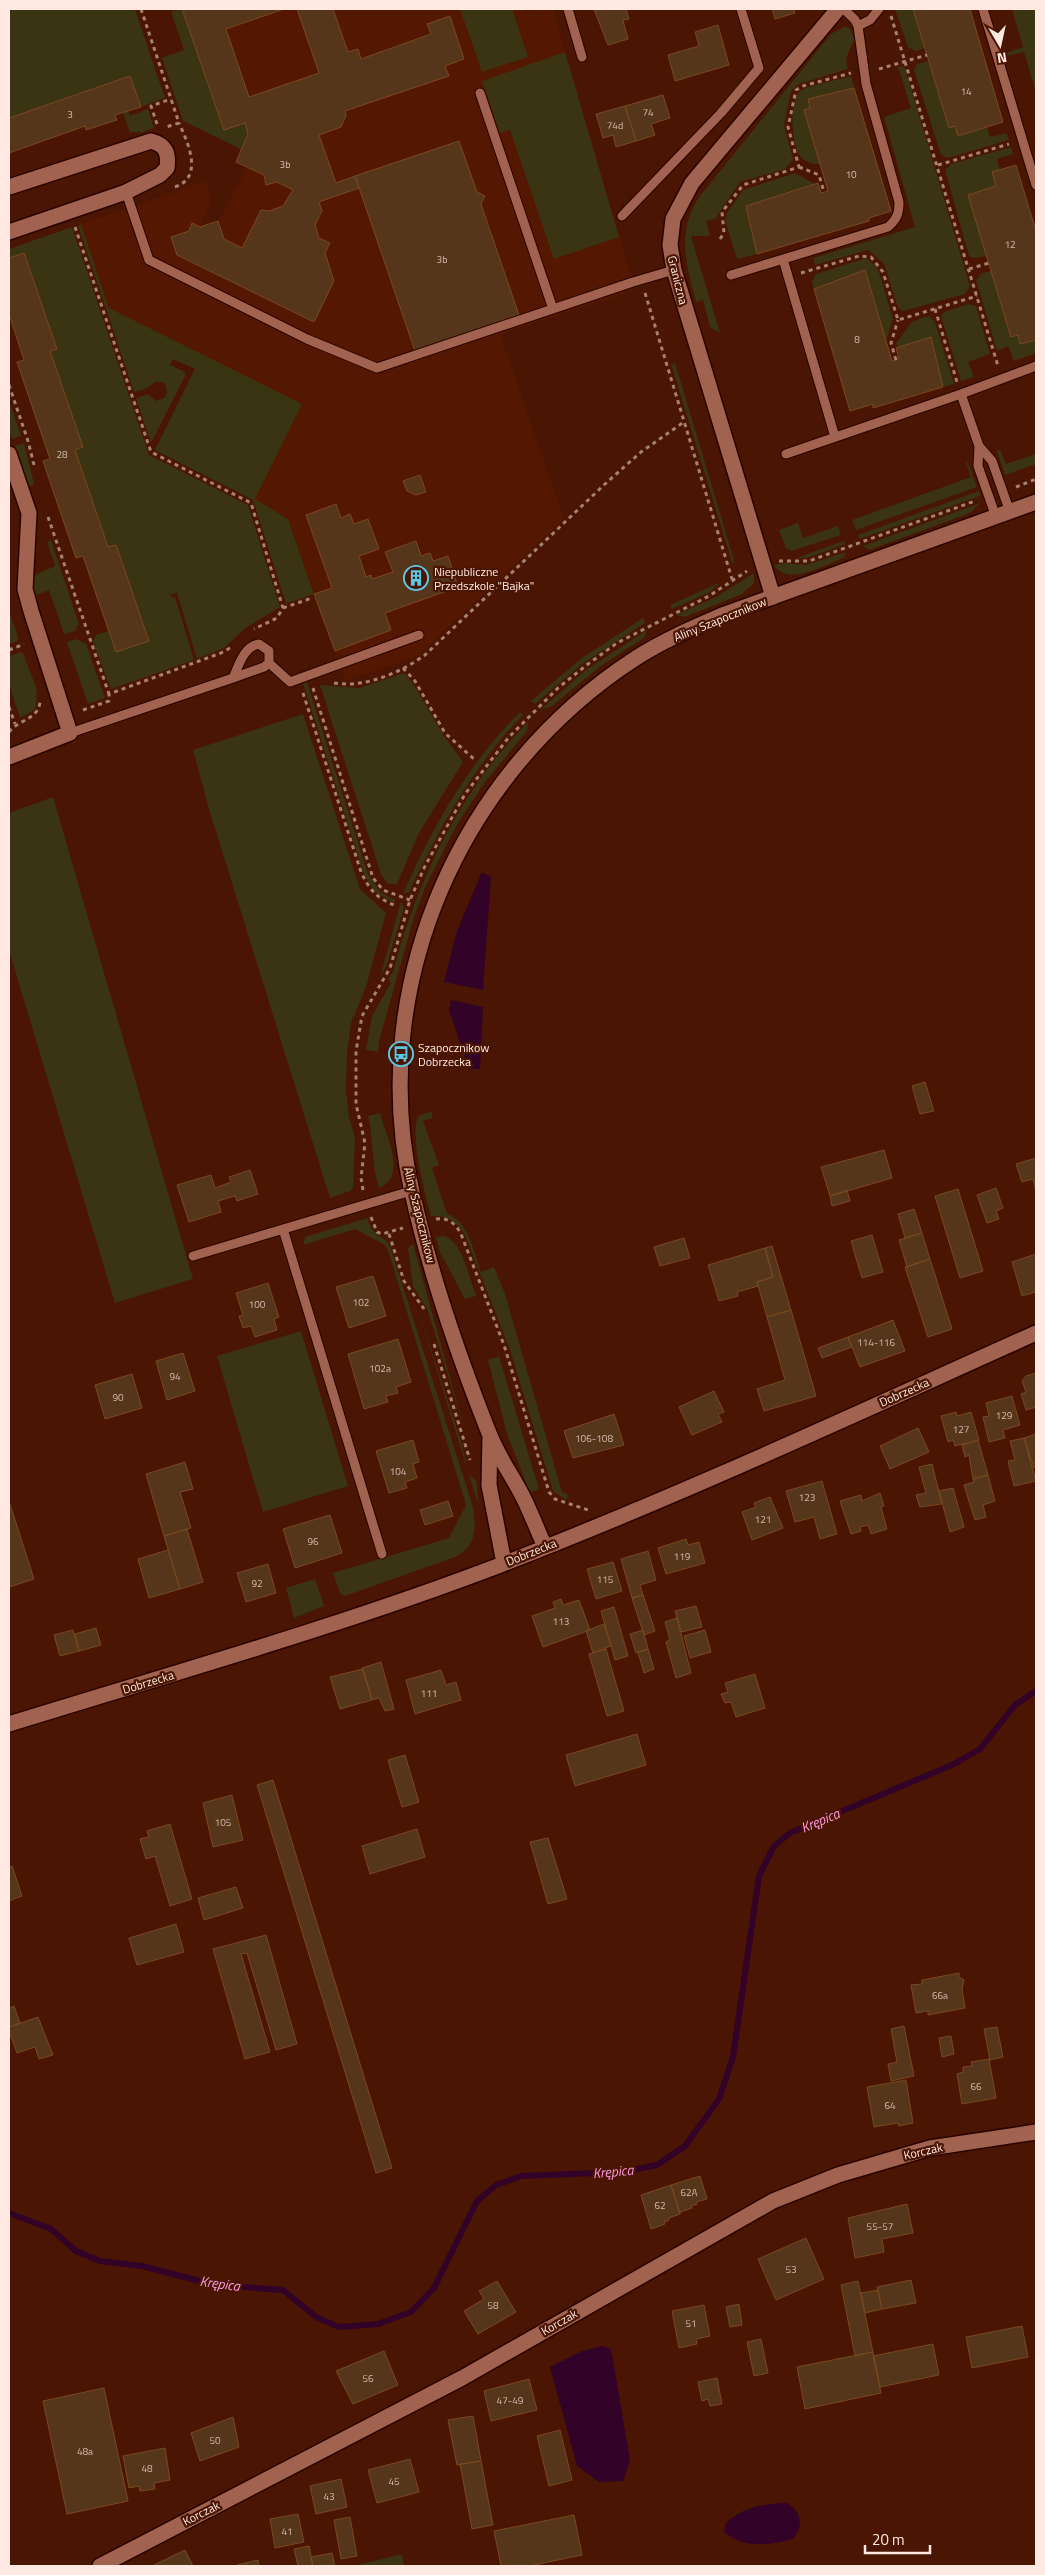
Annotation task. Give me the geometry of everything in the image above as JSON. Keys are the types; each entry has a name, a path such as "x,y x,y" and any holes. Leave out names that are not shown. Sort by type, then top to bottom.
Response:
{"street":[{"name":"Graniczna","path":"773,597 674,270 670,245 673,219 692,183 838,9"},
{"path":"9,187 150,142 160,144 166,150 168,159 168,168 160,175 126,192 9,232"},
{"path":"9,454 28,513 25,588 70,733 9,757"},
{"name":"Aliny Szapocznikow","path":"545,1546 526,1502 490,1436 451,1326 420,1223 404,1145 400,1098 400,1062 407,999 430,913 454,858 492,795 547,728 592,690 638,656 725,614 1036,502"},
{"name":"Dobrzecka","path":"9,1724 305,1633 504,1563 698,1485 1036,1333"},
{"name":"Aliny Szapocznikow","path":"490,1436 489,1485 504,1563"},
{"name":"Korczak","path":"100,2566 454,2383 773,2201 838,2175 892,2158 969,2141 1036,2132"}],"lane":[{"path":"568,9 582,57"},
{"path":"622,216 721,113 759,68 741,9"},
{"path":"731,275 888,227 895,221 899,213 899,202 863,73 861,40 858,26 844,9"},
{"path":"858,26 870,20 879,9"},
{"path":"983,9 1036,185"},
{"path":"480,93 553,309"},
{"path":"126,192 149,260 308,339 377,368 674,270"},
{"path":"783,259 835,437"},
{"path":"786,454 961,394 1036,366"},
{"path":"961,394 979,446 992,461 1002,491 1003,514"},
{"path":"979,446 978,466 988,496 1003,514"},
{"path":"233,678 247,650 253,645 259,644 269,651 269,663 290,682 419,635"},
{"path":"70,733 233,678 264,667 269,663"},
{"path":"193,1256 412,1191"},
{"path":"283,1229 382,1554"}],"path":[{"path":"141,9 171,99 179,123 160,130 152,106 171,99"},
{"path":"887,9 896,25 1002,379"},
{"path":"799,167 788,127 794,93 803,86 849,73 863,73 927,55"},
{"path":"938,165 1023,140"},
{"path":"720,239 724,233 722,212 740,188 748,183 799,167 819,176 824,192"},
{"path":"76,231 151,452 251,502 283,608"},
{"path":"788,277 860,256 871,256 884,272 898,320 891,343 896,360"},
{"path":"969,269 989,263"},
{"path":"640,280 732,579"},
{"path":"898,320 977,296"},
{"path":"935,308 961,394"},
{"path":"9,385 33,461"},
{"path":"309,675 324,682 357,684 403,668 424,655 641,452 684,422"},
{"path":"1002,491 1036,479"},
{"path":"618,1516 580,1509 555,1499 549,1492 504,1345 461,1234 453,1223 442,1218 420,1223 389,1234 377,1232 367,1204 362,1178 365,1143 356,1104 356,1051 362,1016 390,968 410,900 437,841 465,794 509,737 558,688 617,643 709,596 732,579 782,560 809,561 988,496"},
{"path":"39,711 74,714 108,701 109,694 61,558"},
{"path":"252,630 277,618 283,608 312,598"},
{"path":"21,635 27,653"},
{"path":"9,650 24,644"},
{"path":"109,694 221,653 233,644"},
{"path":"403,668 415,681 445,733 474,760"},
{"path":"309,675 373,878 384,890 410,900"},
{"path":"298,679 361,872 374,894 380,899 396,906"},
{"path":"9,732 15,724 33,717 39,711 40,695"},
{"path":"9,707 15,724"},
{"path":"389,1234 404,1281 425,1311"},
{"path":"433,1338 470,1464"}],"shaded area":[{"path":"9,9 135,9 165,98 141,107 130,76 9,118"},
{"path":"182,9 553,9 635,290 507,332 501,336 564,519 418,656 345,681 288,519 255,499 302,404 109,308 81,224 206,181 212,201 200,226 218,222 247,168 236,162 248,134 244,123 224,130"},
{"path":"182,9 224,130 245,123 248,134 241,149 183,121 162,58 184,50 171,12"},
{"path":"460,9 512,9 528,57 482,72"},
{"path":"895,9 913,9 925,48 916,51 908,47"},
{"path":"1012,9 1036,9 1036,92 1024,52 1007,56 1006,53 1023,47"},
{"path":"846,26 850,29 854,39 846,59 848,69 799,84 791,91 784,126 793,159 785,169 740,182 715,219 706,221 710,236 691,236 720,333 710,327 703,300 696,302 689,275 685,248 688,222 693,209 700,196 831,34"},
{"path":"565,52 619,237 554,259 510,130 500,133 482,81"},
{"path":"928,61 949,128 955,126 958,135 987,127 990,137 1006,133 1009,140 948,158 941,155 914,70 917,64"},
{"path":"902,66 905,68 970,286 965,294 903,311 898,308 884,264 868,250 815,265 813,258 915,227 884,117 911,108 898,67"},
{"path":"851,76 854,88 808,99 810,108 804,110 820,164 806,161 798,153 794,136 794,106 799,92 809,87"},
{"path":"148,109 154,128 143,132 130,132 123,113 128,111 130,116"},
{"path":"1011,147 1013,154 997,159 1000,170 987,256 972,258 969,256 945,170 951,164"},
{"path":"795,173 815,184 746,206 757,254 737,259 725,220 727,213 743,190"},
{"path":"81,224 109,308 302,404 255,499 288,519 314,594 286,604 253,500 155,450 195,369 173,359 170,365 185,372 185,376 151,443 136,398 148,394 156,401 164,398 167,393 165,384 155,382 146,389 134,392 78,226"},
{"path":"72,227 149,455 248,505 280,607 244,629 224,648 197,659 177,593 171,594 172,598 175,597 194,660 111,689 93,642 96,635 109,631 116,652 149,640 116,545 108,547 75,450 83,447 50,351 57,348 24,253 9,258 9,249"},
{"path":"866,258 875,265 879,272 893,319 886,341 865,270 814,289 812,282 816,274"},
{"path":"991,271 1011,337 1018,335 1020,344 1036,340 1036,353 1014,361 1008,346 997,351 976,280 982,273"},
{"path":"968,304 976,306 990,354 968,362 974,377 961,381 941,316 944,312"},
{"path":"929,316 935,322 954,384 943,387 931,337 898,348 896,343 913,321"},
{"path":"675,363 734,560 733,565 671,364"},
{"path":"9,400 21,436 12,439 9,430"},
{"path":"24,443 34,484 28,487 15,446"},
{"path":"1000,450 1006,464 1036,454 1036,464 1005,475 997,451"},
{"path":"966,462 977,487 856,530 852,520 971,477"},
{"path":"979,491 980,496 860,539 858,535"},
{"path":"980,503 970,513 869,550 863,546"},
{"path":"798,523 803,538 838,526 841,535 791,551 786,548 779,530"},
{"path":"51,540 79,624 75,631 64,634 49,590 34,596 32,585 35,575 55,566 47,542"},
{"path":"844,541 845,544 807,558 796,558"},
{"path":"846,552 843,558 817,569 797,574 788,574 780,571 774,565 785,563 806,565"},
{"path":"754,573 754,583 742,594 685,617 676,615 716,597"},
{"path":"721,582 710,592 672,609 670,605"},
{"path":"9,611 18,637 17,641 9,644"},
{"path":"643,618 645,623 582,664 535,704 531,701 582,658"},
{"path":"647,630 644,638 602,665 551,707 541,709 586,670"},
{"path":"77,639 86,644 105,698 88,704 67,642"},
{"path":"21,652 36,687 37,695 35,709 20,718 9,684 9,656"},
{"path":"404,673 412,682 444,736 463,762 419,833 397,884 388,884 381,874 320,685 359,688"},
{"path":"307,682 368,874 380,892 395,900 394,903 375,892 364,875 303,683"},
{"path":"520,712 523,715 488,756 458,799 409,892 403,894 426,845 453,797 484,753"},
{"path":"303,714 360,889 386,913 366,987 351,1023 347,1053 346,1091 349,1117 355,1137 353,1188 350,1191 330,1198 209,809 193,750"},
{"path":"528,722 527,731 485,782 459,821 426,885 414,917 379,1041 378,1052 366,1050 372,1016 391,983 388,979 393,972 415,904 444,838 481,778 503,749"},
{"path":"53,797 193,1279 115,1303 9,950 9,813"},
{"path":"482,872 491,877 483,990 444,982 457,931"},
{"path":"401,901 404,908 387,964 380,978"},
{"path":"451,1000 483,1007 480,1069 469,1069 449,1010"},
{"path":"432,1111 432,1118 423,1121 439,1165 432,1168 447,1214 461,1223 466,1230 481,1272 494,1267 505,1294 562,1492 569,1495 566,1500 553,1491 510,1350 464,1233 450,1219 442,1216 431,1216 416,1147 416,1133 420,1115"},
{"path":"380,1113 393,1155 394,1165 388,1182 379,1188 376,1179 368,1116"},
{"path":"367,1218 376,1234 385,1239 390,1246 473,1507 475,1522 473,1536 468,1548 455,1557 345,1596 340,1593 333,1573 449,1538 466,1505 385,1245 355,1229 303,1245 305,1237"},
{"path":"444,1236 456,1245 461,1253 476,1296 465,1299 440,1252 436,1237"},
{"path":"413,1244 466,1435 428,1311 413,1286 408,1248"},
{"path":"416,1303 461,1441 469,1473"},
{"path":"301,1331 348,1486 263,1512 217,1356"},
{"path":"499,1356 539,1489 530,1493 507,1434 488,1360"},
{"path":"469,1475 476,1480 479,1507"},
{"path":"315,1579 324,1606 294,1618 286,1588"},
{"path":"602,2346 611,2349 630,2460 623,2481 599,2482 577,2466 550,2367 582,2351"},
{"path":"786,2503 795,2510 800,2519 799,2529 793,2539 757,2544 740,2541 724,2532 726,2523 739,2513 754,2507"},
{"path":"402,2554 404,2566 353,2566"}],"building":[{"path":"182,9 284,9 226,29 249,97 319,73 297,9 333,9 348,52 358,49 361,59 431,34 427,24 450,16 464,59 445,66 449,76 345,111 346,116 341,127 319,135 336,183 355,176 359,188 319,202 322,211 315,225 319,238 330,243 325,253 334,281 314,322 177,255 171,237 189,231 192,223 200,227 218,221 224,239 242,248 261,210 269,211 283,206 293,190 277,182 266,185 264,175 236,162 248,134 245,123 224,130"},
{"path":"594,9 626,9 629,19 623,20 628,39 608,45"},
{"path":"772,9 794,9 795,13 775,19"},
{"path":"913,9 970,9 1003,122 958,136 955,126 949,128"},
{"path":"718,25 729,65 675,81 668,55 699,46 695,32"},
{"path":"130,76 141,107 115,115 117,120 86,130 85,126 9,153 9,118"},
{"path":"854,88 891,211 869,218 869,221 757,254 746,206 818,183 821,193 828,191 804,110 810,108 808,99"},
{"path":"663,95 670,118 651,124 655,135 636,141 625,106"},
{"path":"625,106 636,141 616,147 613,135 603,138 596,114"},
{"path":"459,141 477,192 485,196 481,204 519,315 415,351 355,176"},
{"path":"1016,165 1036,231 1036,340 1020,344 1018,335 1011,337 968,195 996,186 992,172"},
{"path":"24,253 57,349 50,351 83,447 75,450 108,547 116,545 149,641 116,652 83,556 76,558 43,461 50,459 17,362 24,360 9,314 9,258"},
{"path":"865,270 892,361 899,358 896,348 931,337 943,387 873,408 873,404 850,411 814,289"},
{"path":"420,475 426,492 416,495 407,491 403,481"},
{"name":"Niepubliczne Przedszkole \"Bajka\"","path":"336,504 341,518 350,514 354,524 368,519 379,549 359,556 366,577 371,575 372,579 393,572 385,552 416,541 421,556 430,553 433,561 448,556 458,587 385,613 391,630 335,651 314,594 332,588 306,515"},
{"path":"925,1082 934,1111 920,1114 912,1086"},
{"path":"884,1150 892,1178 830,1196 821,1167"},
{"path":"1036,1158 1036,1191 1033,1179 1022,1182 1016,1164"},
{"path":"250,1170 258,1194 237,1201 235,1196 218,1201 221,1212 189,1222 177,1185 211,1175 215,1188 231,1182 229,1177"},
{"path":"996,1188 1003,1208 996,1211 999,1219 987,1223 977,1195"},
{"path":"958,1189 983,1271 960,1278 935,1196"},
{"path":"847,1190 850,1201 832,1206 830,1196"},
{"path":"914,1209 922,1233 905,1238 898,1214"},
{"path":"922,1233 930,1259 907,1267 899,1240"},
{"path":"872,1235 883,1272 862,1278 851,1241"},
{"path":"684,1238 690,1258 660,1266 654,1247"},
{"path":"772,1246 791,1310 767,1317 757,1282 773,1277 765,1248"},
{"path":"765,1248 773,1277 757,1282 758,1286 737,1292 738,1296 719,1301 708,1265"},
{"path":"1036,1254 1036,1292 1022,1296 1012,1262"},
{"path":"930,1259 952,1329 928,1337 905,1267"},
{"path":"373,1276 386,1316 349,1328 336,1287"},
{"path":"268,1283 279,1317 274,1319 277,1330 255,1337 251,1326 243,1328 239,1316 243,1315 236,1293"},
{"path":"791,1310 816,1396 764,1411 757,1389 785,1380 767,1317"},
{"path":"893,1320 905,1351 860,1367 848,1337"},
{"path":"848,1337 852,1347 822,1358 818,1348"},
{"path":"398,1339 411,1382 396,1387 398,1393 386,1396 388,1402 364,1409 348,1354"},
{"path":"183,1353 195,1391 167,1400 156,1361"},
{"path":"1036,1373 1036,1407 1026,1410 1021,1394 1026,1392 1022,1381 1026,1376"},
{"path":"132,1374 142,1408 105,1419 95,1385"},
{"path":"714,1391 724,1412 718,1414 722,1422 692,1435 679,1407"},
{"path":"1012,1396 1020,1425 1003,1430 1005,1438 989,1442 983,1417 989,1416 986,1403"},
{"path":"956,1412 957,1416 971,1412 979,1440 955,1446 953,1440 948,1442 941,1416"},
{"path":"614,1414 624,1445 573,1458 564,1431"},
{"path":"918,1428 929,1452 890,1469 880,1446"},
{"path":"1036,1434 1036,1467 1034,1468 1024,1438"},
{"path":"1024,1438 1036,1481 1014,1486 1008,1461 1015,1460 1010,1441"},
{"path":"413,1440 419,1462 413,1464 417,1478 405,1482 407,1488 389,1493 376,1451"},
{"path":"978,1440 988,1475 973,1479 969,1455 965,1457 962,1445"},
{"path":"185,1462 193,1489 180,1492 191,1528 164,1536 146,1474"},
{"path":"932,1464 942,1504 920,1507 916,1495 926,1493 919,1467"},
{"path":"988,1475 995,1501 983,1505 986,1517 975,1520 964,1485 974,1482 973,1479"},
{"path":"822,1481 837,1534 820,1539 814,1517 795,1522 786,1491"},
{"path":"953,1488 964,1527 950,1532 939,1491"},
{"path":"880,1493 884,1506 881,1507 887,1529 871,1534 868,1525 860,1527 861,1531 851,1534 840,1501 861,1495 862,1501"},
{"path":"770,1497 783,1528 752,1540 742,1512 756,1507 754,1503"},
{"path":"9,1501 34,1579 9,1587"},
{"path":"448,1501 453,1516 425,1525 420,1510"},
{"path":"330,1515 342,1553 295,1568 283,1529"},
{"path":"187,1529 203,1582 180,1589 164,1536"},
{"path":"686,1539 688,1545 699,1542 705,1563 666,1574 658,1548"},
{"path":"168,1550 180,1589 149,1598 138,1559"},
{"path":"648,1551 656,1580 640,1585 643,1595 632,1598 621,1559"},
{"path":"613,1562 622,1591 596,1599 587,1569"},
{"path":"268,1564 276,1593 246,1602 237,1573"},
{"path":"643,1595 655,1631 644,1635 632,1598"},
{"path":"561,1599 563,1605 579,1600 590,1630 543,1647 532,1616 555,1608 553,1602"},
{"path":"696,1606 702,1627 681,1632 675,1611"},
{"path":"614,1607 628,1656 615,1660 601,1611"},
{"path":"677,1618 691,1673 676,1678 666,1642 670,1640 665,1622"},
{"path":"604,1624 611,1646 593,1653 586,1631"},
{"path":"96,1628 101,1645 79,1651 75,1634"},
{"path":"73,1630 79,1651 60,1656 54,1635"},
{"path":"643,1630 648,1649 636,1653 630,1634"},
{"path":"705,1630 711,1652 690,1658 684,1636"},
{"path":"606,1649 624,1711 607,1716 589,1654"},
{"path":"648,1649 654,1669 644,1673 638,1652"},
{"path":"381,1662 394,1709 385,1711 379,1698 372,1700 362,1668"},
{"path":"363,1669 372,1700 340,1709 330,1677"},
{"path":"441,1670 446,1685 456,1682 461,1700 415,1714 406,1680"},
{"path":"755,1674 765,1708 736,1717 731,1702 725,1703 721,1694 728,1692 725,1683"},
{"path":"637,1734 646,1765 575,1786 566,1755"},
{"path":"405,1755 419,1802 402,1807 388,1760"},
{"path":"273,1780 392,2168 376,2173 257,1785"},
{"path":"232,1795 243,1840 213,1847 203,1803"},
{"path":"170,1824 192,1899 170,1906 155,1856 146,1859 140,1839 149,1837 147,1831"},
{"path":"417,1829 425,1857 370,1874 362,1846"},
{"path":"548,1838 567,1899 548,1904 530,1842"},
{"path":"12,1866 22,1896 9,1901 9,1867"},
{"path":"236,1887 243,1908 204,1920 198,1898"},
{"path":"176,1924 184,1952 137,1965 129,1938"},
{"path":"266,1935 297,2044 276,2050 247,1953 241,1954 270,2052 245,2059 213,1949"},
{"path":"959,1973 959,1977 964,1980 962,1989 965,2008 928,2015 928,2011 916,2013 911,1985 922,1984 922,1980"},
{"path":"14,2006 20,2023 9,2027 9,2008"},
{"path":"38,2017 53,2055 39,2059 35,2047 17,2053 9,2031 9,2027"},
{"path":"904,2026 914,2076 891,2081 888,2064 897,2062 891,2029"},
{"path":"997,2027 1003,2057 990,2060 984,2029"},
{"path":"951,2036 954,2054 942,2057 939,2038"},
{"path":"989,2059 996,2098 962,2104 957,2074 963,2072 963,2067 972,2066 971,2062"},
{"path":"906,2080 913,2123 899,2126 898,2123 874,2127 867,2087"},
{"path":"700,2176 707,2199 696,2202 697,2204 691,2206 692,2208 680,2212 680,2214 671,2185"},
{"path":"671,2185 680,2214 669,2218 669,2220 664,2222 665,2224 651,2229 641,2195"},
{"path":"907,2204 913,2233 882,2239 884,2252 855,2258 848,2218"},
{"path":"806,2238 824,2279 776,2300 758,2259"},
{"path":"911,2280 916,2303 882,2309 877,2287"},
{"path":"497,2281 516,2312 478,2334 464,2311 484,2299 479,2291"},
{"path":"858,2281 873,2352 855,2356 841,2285"},
{"path":"878,2290 882,2309 865,2313 861,2293"},
{"path":"739,2304 742,2325 730,2327 726,2307"},
{"path":"704,2305 710,2336 696,2339 697,2344 679,2348 672,2311"},
{"path":"1022,2326 1028,2357 972,2368 966,2337"},
{"path":"761,2339 768,2373 754,2376 747,2342"},
{"path":"933,2344 939,2375 880,2387 873,2356"},
{"path":"384,2351 398,2385 353,2404 336,2371"},
{"path":"873,2352 881,2393 805,2409 797,2367"},
{"path":"717,2378 722,2404 710,2406 708,2399 702,2401 698,2382"},
{"path":"529,2379 537,2410 491,2421 484,2391"},
{"path":"104,2388 128,2501 67,2514 43,2401"},
{"path":"473,2416 481,2461 457,2465 448,2420"},
{"path":"233,2417 239,2447 200,2461 191,2433"},
{"path":"560,2430 572,2480 549,2486 537,2436"},
{"path":"165,2448 170,2480 154,2483 155,2489 140,2491 139,2486 129,2488 123,2456"},
{"path":"410,2459 419,2492 377,2503 368,2470"},
{"path":"481,2461 493,2525 472,2529 460,2464"},
{"path":"341,2479 347,2507 316,2514 310,2486"},
{"path":"298,2514 304,2542 275,2548 270,2519"},
{"path":"574,2515 582,2555 529,2566 501,2566 494,2531"},
{"path":"350,2517 357,2556 341,2559 334,2520"},
{"path":"309,2546 313,2566 298,2566 294,2549"},
{"path":"185,2550 193,2566 152,2566"},
{"path":"332,2553 335,2566 313,2566 311,2557"},
{"path":"258,2560 259,2566 237,2566 237,2565"}],"waterway":[{"name":"Krępica","path":"9,2213 51,2229 76,2251 100,2261 142,2266 215,2285 283,2290 316,2317 339,2327 378,2324 411,2312 434,2288 477,2201 496,2185 521,2176 623,2172 657,2165 685,2146 719,2099 733,2057 759,1876 774,1846 790,1833 952,1765 980,1749 1015,1705 1036,1691"}],"place":[{"name":"Niepubliczne Przedszkole \"Bajka\"","path":"416,578"},
{"name":"Szapocznikow Dobrzecka","path":"401,1054"}]}
